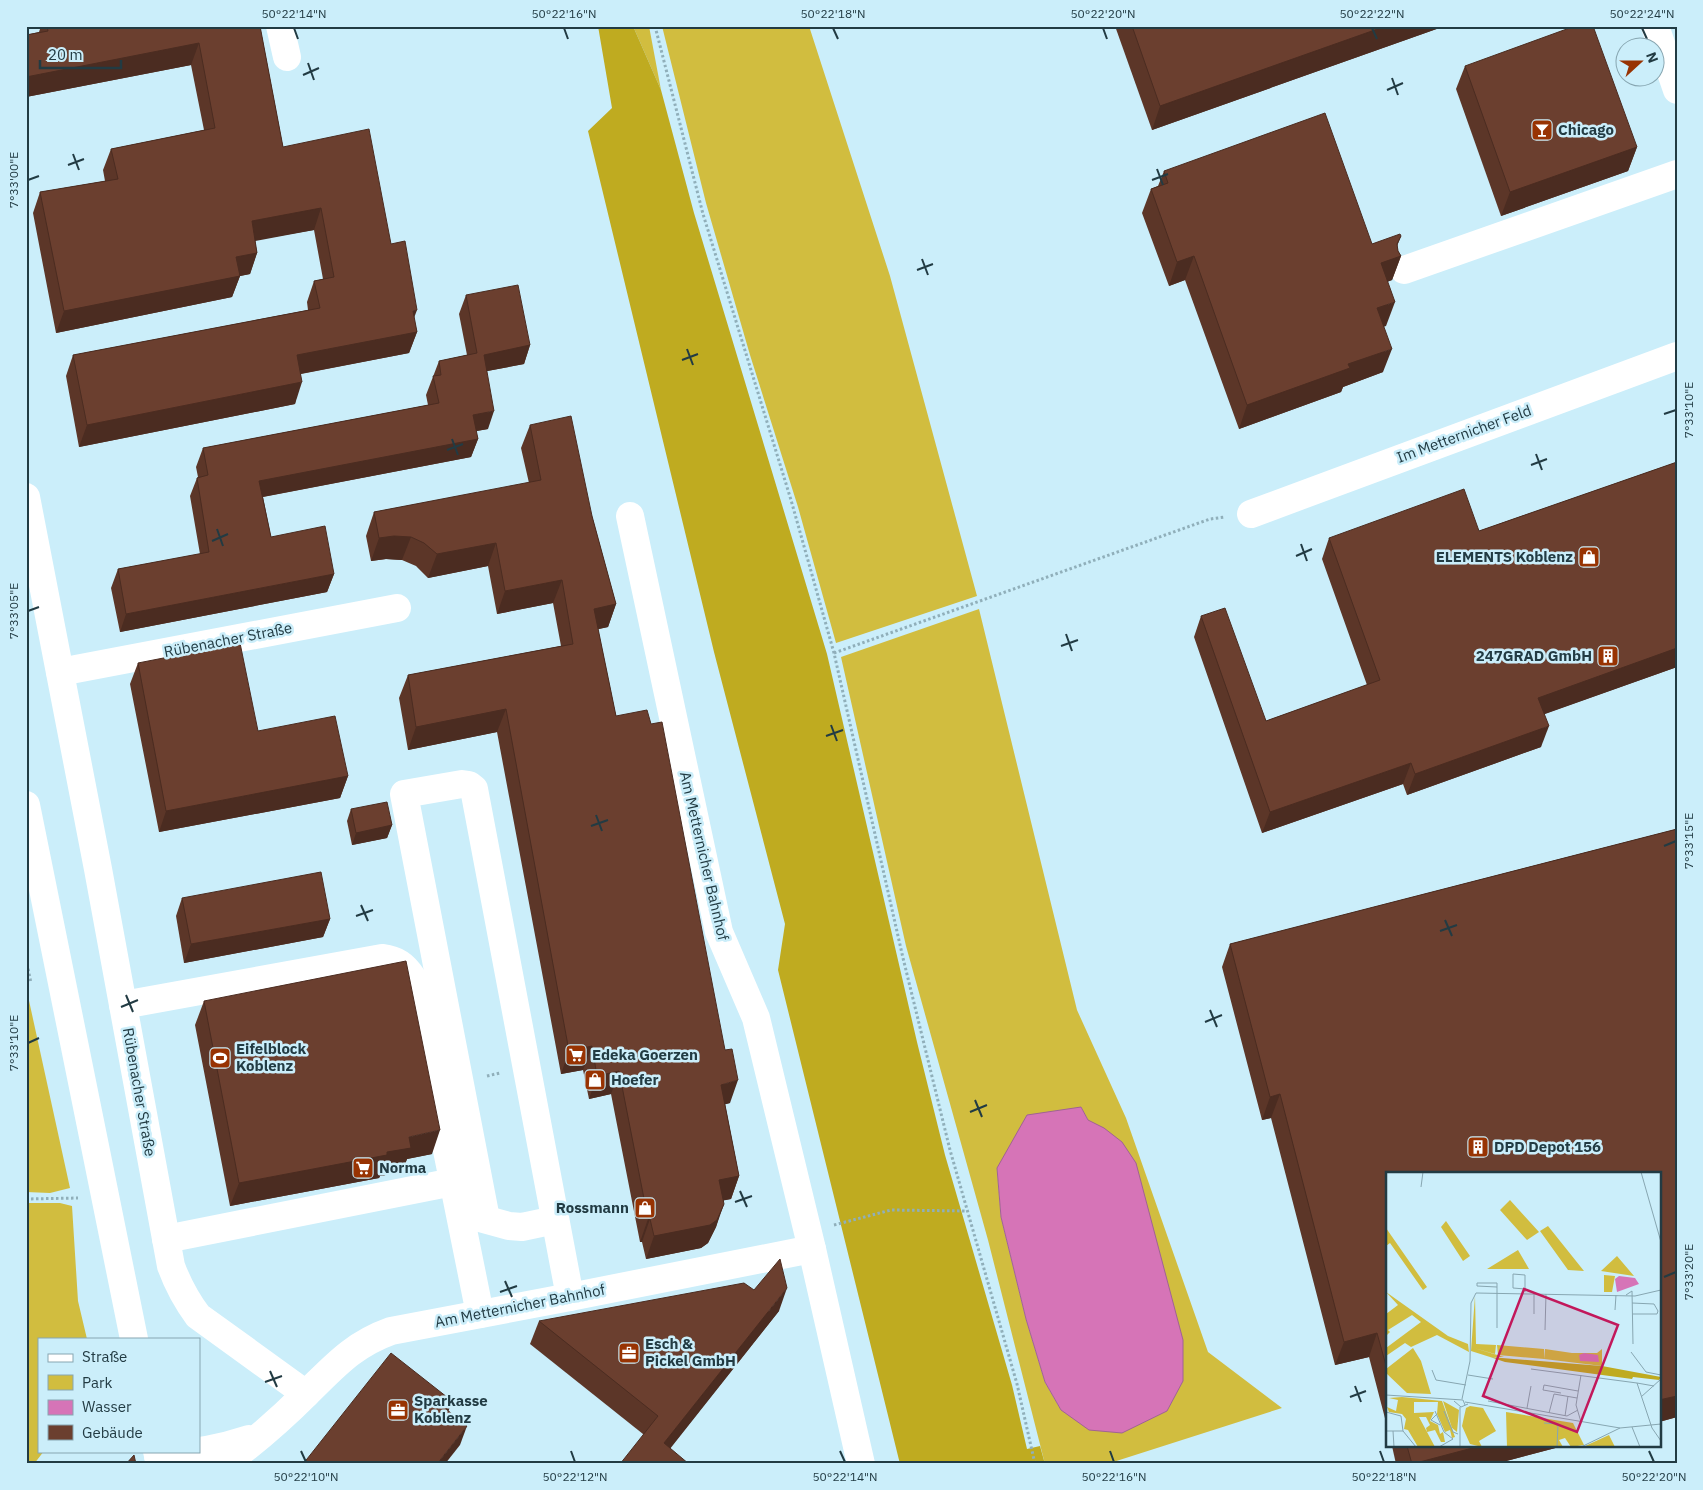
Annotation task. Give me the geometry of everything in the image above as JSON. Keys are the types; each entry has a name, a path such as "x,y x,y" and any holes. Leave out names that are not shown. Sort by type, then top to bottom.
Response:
{"street":[{"path":"280,26 286,57"},
{"path":"1658,27 1677,90"},
{"path":"1404,270 1677,174"},
{"name":"Im Metternicher Feld","path":"1251,514 1677,356"},
{"name":"Rübenacher Straße","path":"26,497 166,1239 177,1283 186,1301 198,1316 306,1394"},
{"name":"Am Metternicher Bahnhof","path":"630,516 719,932 756,1018 812,1249 861,1464"},
{"name":"Rübenacher Straße","path":"60,672 397,608"},
{"path":"480,1314 473,1218 404,794 462,784 469,785 474,789 570,1298"},
{"path":"26,805 134,1338"},
{"path":"123,1005 382,958 395,960 406,968 412,977 454,1182 473,1218 522,1227 555,1220"},
{"path":"166,1239 454,1182"},
{"name":"Am Metternicher Bahnhof","path":"224,1464 262,1434 334,1366 357,1347 372,1338 391,1331 570,1298 812,1249"},
{"name":"Am Metternicher Bahnhof","path":"200,1451 262,1434"},
{"name":"Am Metternicher Bahnhof","path":"158,1457 194,1452"}],"path":[{"path":"655,26 703,214 792,500 834,653 903,958 950,1150 1017,1384 1035,1464"},
{"path":"834,653 1210,518 1251,514"},
{"path":"26,1199 78,1198"},
{"path":"812,1249 834,1225 891,1210 967,1211"}],"green space":[{"path":"633,26 649,26 661,90"},
{"path":"662,26 809,26 890,276 977,596 836,643 798,507 750,355 706,203"},
{"path":"979,609 1077,1010 1126,1118 1208,1352 1282,1408 1107,1464 1045,1464 988,1240 906,946 841,657","holes":["1081,1107 1088,1120 1061,1410 1045,1382 1026,1319 1001,1217 997,1168"]},
{"path":"26,987 70,1188 50,1193 26,1192"},
{"path":"26,1203 60,1203 72,1206 78,1301 87,1338 38,1338 38,1452 43,1452 34,1464 26,1464"}],"shaded area":[{"path":"598,26 633,26 661,90 694,213 827,654 945,1155 1012,1385 1027,1449 1040,1446 1045,1464 900,1464 778,970 785,924 714,652 588,131 612,108"}],"water":[{"path":"1081,1107 1088,1120 1104,1128 1122,1142 1136,1163 1183,1340 1183,1381 1167,1411 1122,1433 1089,1430 1061,1410 1045,1382 1026,1319 1001,1217 997,1168 1027,1115"}],"building":[{"path":"47,26 260,26 283,147 369,129 391,244 405,241 417,310 413,311 417,332 297,355 302,382 87,425 73,355 320,308 314,281 334,277 321,208 252,221 257,253 236,257 240,276 64,311 40,192 118,179 111,149 215,128 199,43 26,77 26,35 48,31"},
{"path":"1132,26 1386,26 1160,106"},
{"name":"Chicago","path":"1575,26 1593,26 1637,147 1510,192 1465,66"},
{"path":"1325,113 1372,244 1400,234 1401,236 1397,244 1401,256 1381,263 1395,302 1377,308 1392,349 1348,364 1350,368 1247,405 1194,256 1177,262 1151,189 1168,183 1164,171"},
{"path":"518,285 530,345 484,355 494,411 473,415 478,439 259,481 271,537 325,526 334,574 126,614 118,569 209,552 197,478 208,475 203,448 439,403 433,376 441,375 439,361 477,353 466,295"},
{"path":"571,416 592,516 616,604 594,609 616,716 647,710 651,724 662,722 725,1050 732,1049 738,1080 721,1085 739,1176 719,1180 724,1204 717,1220 710,1225 654,1236 650,1219 648,1219 619,1071 597,1076 592,1046 569,1051 506,709 416,727 408,675 573,644 562,580 505,591 496,543 437,554 424,543 411,537 394,536 379,538 374,512 541,480 530,425"},
{"path":"1677,462 1677,648 1538,698 1549,726 1415,774 1411,763 1270,812 1201,616 1225,608 1266,721 1380,680 1329,538 1464,489 1479,531"},
{"path":"240,643 258,731 335,716 348,776 166,811 138,663"},
{"path":"387,802 392,825 356,833 351,809"},
{"name":"DPD Depot 156","path":"1677,829 1677,1396 1660,1400 1660,1172 1386,1172 1386,1365 1377,1333 1344,1342 1280,1094 1270,1097 1230,944"},
{"path":"321,872 330,919 191,944 182,898"},
{"path":"406,961 440,1130 409,1137 411,1148 387,1152 387,1155 239,1183 204,1001"},
{"path":"780,1259 787,1288 664,1443 689,1464 620,1464 658,1416 539,1321 744,1283 754,1290"},
{"path":"391,1353 452,1401 446,1409 467,1426 437,1464 303,1464"},
{"path":"1408,1448 1472,1448 1412,1464"},
{"path":"134,1455 136,1464 126,1464"}],"place":[{"name":"Chicago","path":"1542,130"},
{"name":"ELEMENTS Koblenz","path":"1589,557"},
{"name":"247GRAD GmbH","path":"1608,656"},
{"name":"Edeka Goerzen","path":"576,1055"},
{"name":"Eifelblock Koblenz","path":"220,1058"},
{"name":"Hoefer","path":"595,1080"},
{"name":"DPD Depot 156","path":"1478,1147"},
{"name":"Norma","path":"363,1168"},
{"name":"Rossmann","path":"645,1208"},
{"name":"Esch & Pickel GmbH","path":"629,1353"},
{"name":"Sparkasse Koblenz","path":"398,1410"}]}
